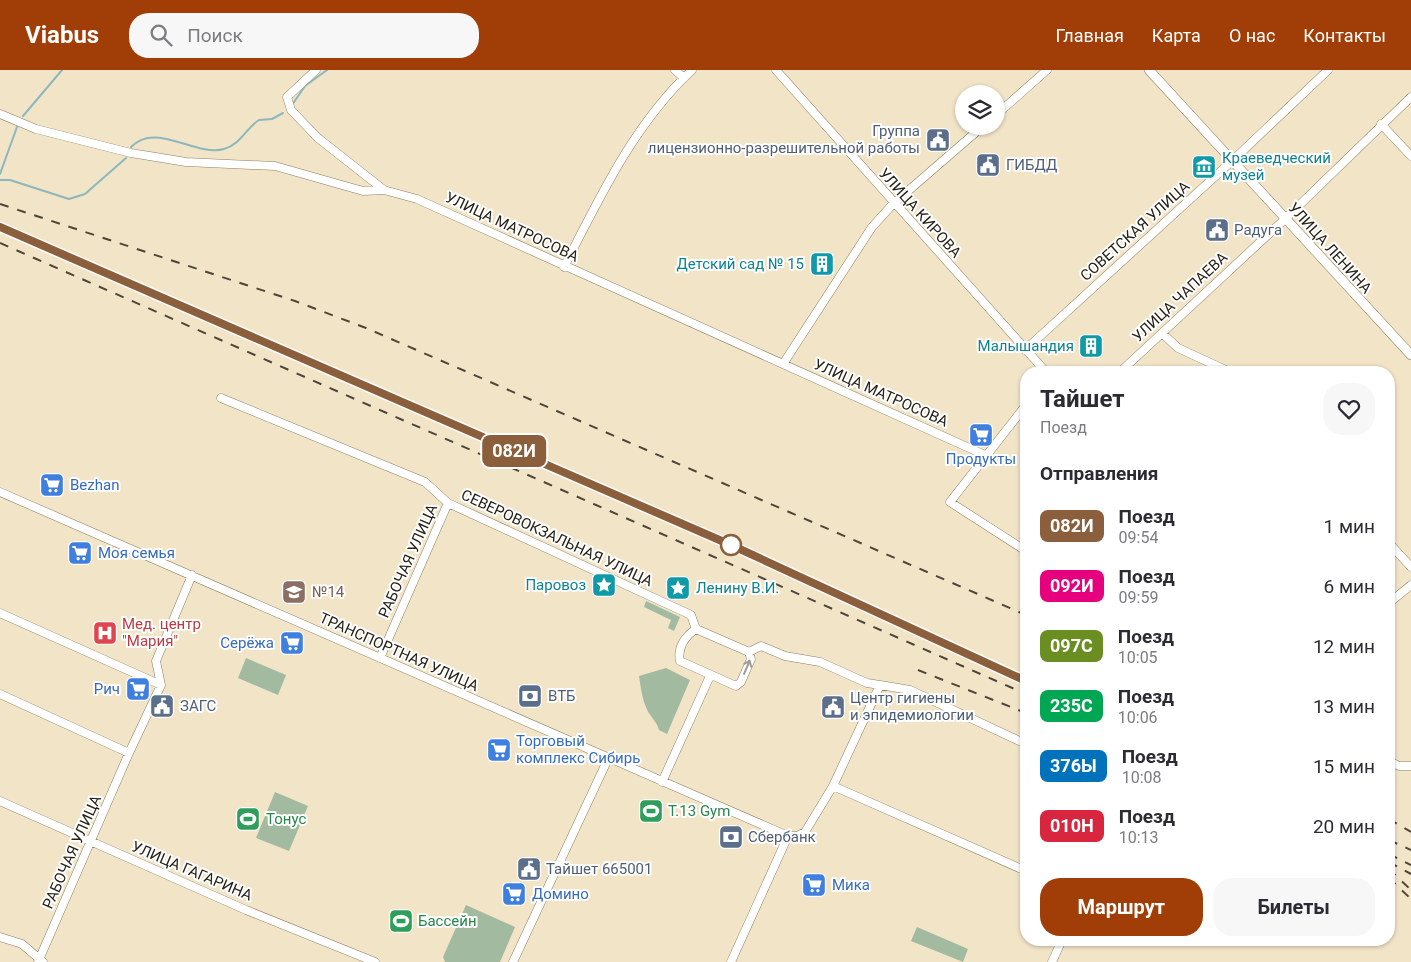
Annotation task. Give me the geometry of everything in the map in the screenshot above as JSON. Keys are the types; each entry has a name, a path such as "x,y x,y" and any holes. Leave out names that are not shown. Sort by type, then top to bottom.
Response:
{"main road":[{"name":"УЛИЦА ЛЕНИНА","path":"1149,70 1411,355"}],"street":[{"path":"316,70 287,97 291,110 318,138 384,190"},
{"path":"675,70 684,78"},
{"path":"564,266 606,186 636,136 692,70"},
{"name":"УЛИЦА КИРОВА","path":"776,70 893,204 1040,366"},
{"path":"1005,107 1047,70"},
{"name":"СОВЕТСКАЯ УЛИЦА","path":"1025,350 1232,161 1328,70"},
{"name":"УЛИЦА ЧАПАЕВА","path":"1126,366 1285,219 1411,97"},
{"name":"УЛИЦА МАТРОСОВА","path":"0,114 36,129 131,153 186,162 275,166 363,191 384,190 417,199 987,456"},
{"path":"1381,124 1411,156"},
{"path":"783,364 872,227 893,204 973,135"},
{"path":"1162,333 1178,348 1217,366"},
{"name":"СЕВЕРОВОКЗАЛЬНАЯ УЛИЦА","path":"221,398 424,482 448,503 691,615 696,629 748,652 761,646 785,656 820,662 867,683 910,690 1020,741"},
{"path":"1020,412 950,502 1020,547"},
{"name":"ТРАНСПОРТНАЯ УЛИЦА","path":"0,492 788,836"},
{"name":"РАБОЧАЯ УЛИЦА","path":"380,658 448,503"},
{"path":"1395,550 1411,567"},
{"path":"161,685 156,660 192,576"},
{"path":"1395,599 1411,585"},
{"path":"0,613 161,685"},
{"path":"696,629 686,635 678,654 680,661 710,676 736,686 741,682 751,659 748,652"},
{"path":"662,782 710,676"},
{"path":"731,962 788,836 797,836 805,832 833,786 880,684"},
{"name":"РАБОЧАЯ УЛИЦА","path":"40,961 129,753 161,685"},
{"path":"0,694 129,753"},
{"path":"513,962 608,759"},
{"path":"1395,764 1411,766"},
{"path":"833,786 1020,868"},
{"name":"УЛИЦА ГАГАРИНА","path":"0,802 246,910 374,962"},
{"path":"0,937 22,944 40,961"},
{"path":"1052,962 1059,946"}],"green space":[{"path":"646,601 680,617 674,631 668,628 671,620 644,607"},
{"path":"246,658 286,675 278,695 238,678"},
{"path":"666,668 690,680 667,734 659,730 648,712 639,676"},
{"path":"275,792 308,806 289,851 256,838"},
{"path":"466,905 515,927 500,962 445,962 443,957"},
{"path":"917,927 968,949 963,962 911,941"}],"waterway":[{"path":"23,116 62,70"},
{"path":"292,105 305,86 327,70"},
{"path":"131,147 141,140 152,137 164,138 201,148 224,149 239,140 259,120 272,119 283,113"},
{"path":"0,174 17,127"},
{"path":"0,180 10,180 69,199 85,194 126,158"}],"railway":[{"path":"0,204 295,301 366,328 1020,612"},
{"path":"0,227 731,545 1020,678"},
{"path":"0,243 1020,691"},
{"path":"918,670 1020,711"},
{"path":"1395,823 1411,832"},
{"path":"1395,843 1411,850"},
{"path":"1395,857 1411,865"},
{"path":"1395,865 1411,874"},
{"path":"1395,875 1411,890"},
{"path":"1395,884 1411,899"}],"train":[{"name":"082И","path":"0,227 731,545 1020,678"}],"place":[{"name":"Группа лицензионно-разрешительной работы","path":"938,140"},
{"name":"ГИБДД","path":"988,165"},
{"name":"Краеведческий музей","path":"1204,167"},
{"name":"Радуга","path":"1217,230"},
{"name":"Детский сад № 15","path":"822,264"},
{"name":"Малышандия","path":"1091,346"},
{"name":"Продукты","path":"981,435"},
{"name":"Bezhan","path":"52,485"},
{"name":"Моя семья","path":"80,553"},
{"name":"Паровоз","path":"604,585"},
{"name":"Ленину В.И.","path":"678,588"},
{"name":"№14","path":"294,592"},
{"name":"Мед. центр \"Мария\"","path":"105,633"},
{"name":"Серёжа","path":"292,643"},
{"name":"Рич","path":"138,689"},
{"name":"ВТБ","path":"530,696"},
{"name":"ЗАГС","path":"162,706"},
{"name":"Центр гигиены и эпидемиологии","path":"833,707"},
{"name":"Торговый комплекс Сибирь","path":"499,750"},
{"name":"T.13 Gym","path":"651,811"},
{"name":"Тонус","path":"248,819"},
{"name":"Сбербанк","path":"731,837"},
{"name":"Тайшет 665001","path":"529,869"},
{"name":"Мика","path":"814,885"},
{"name":"Домино","path":"514,894"},
{"name":"Бассейн","path":"401,921"}]}
